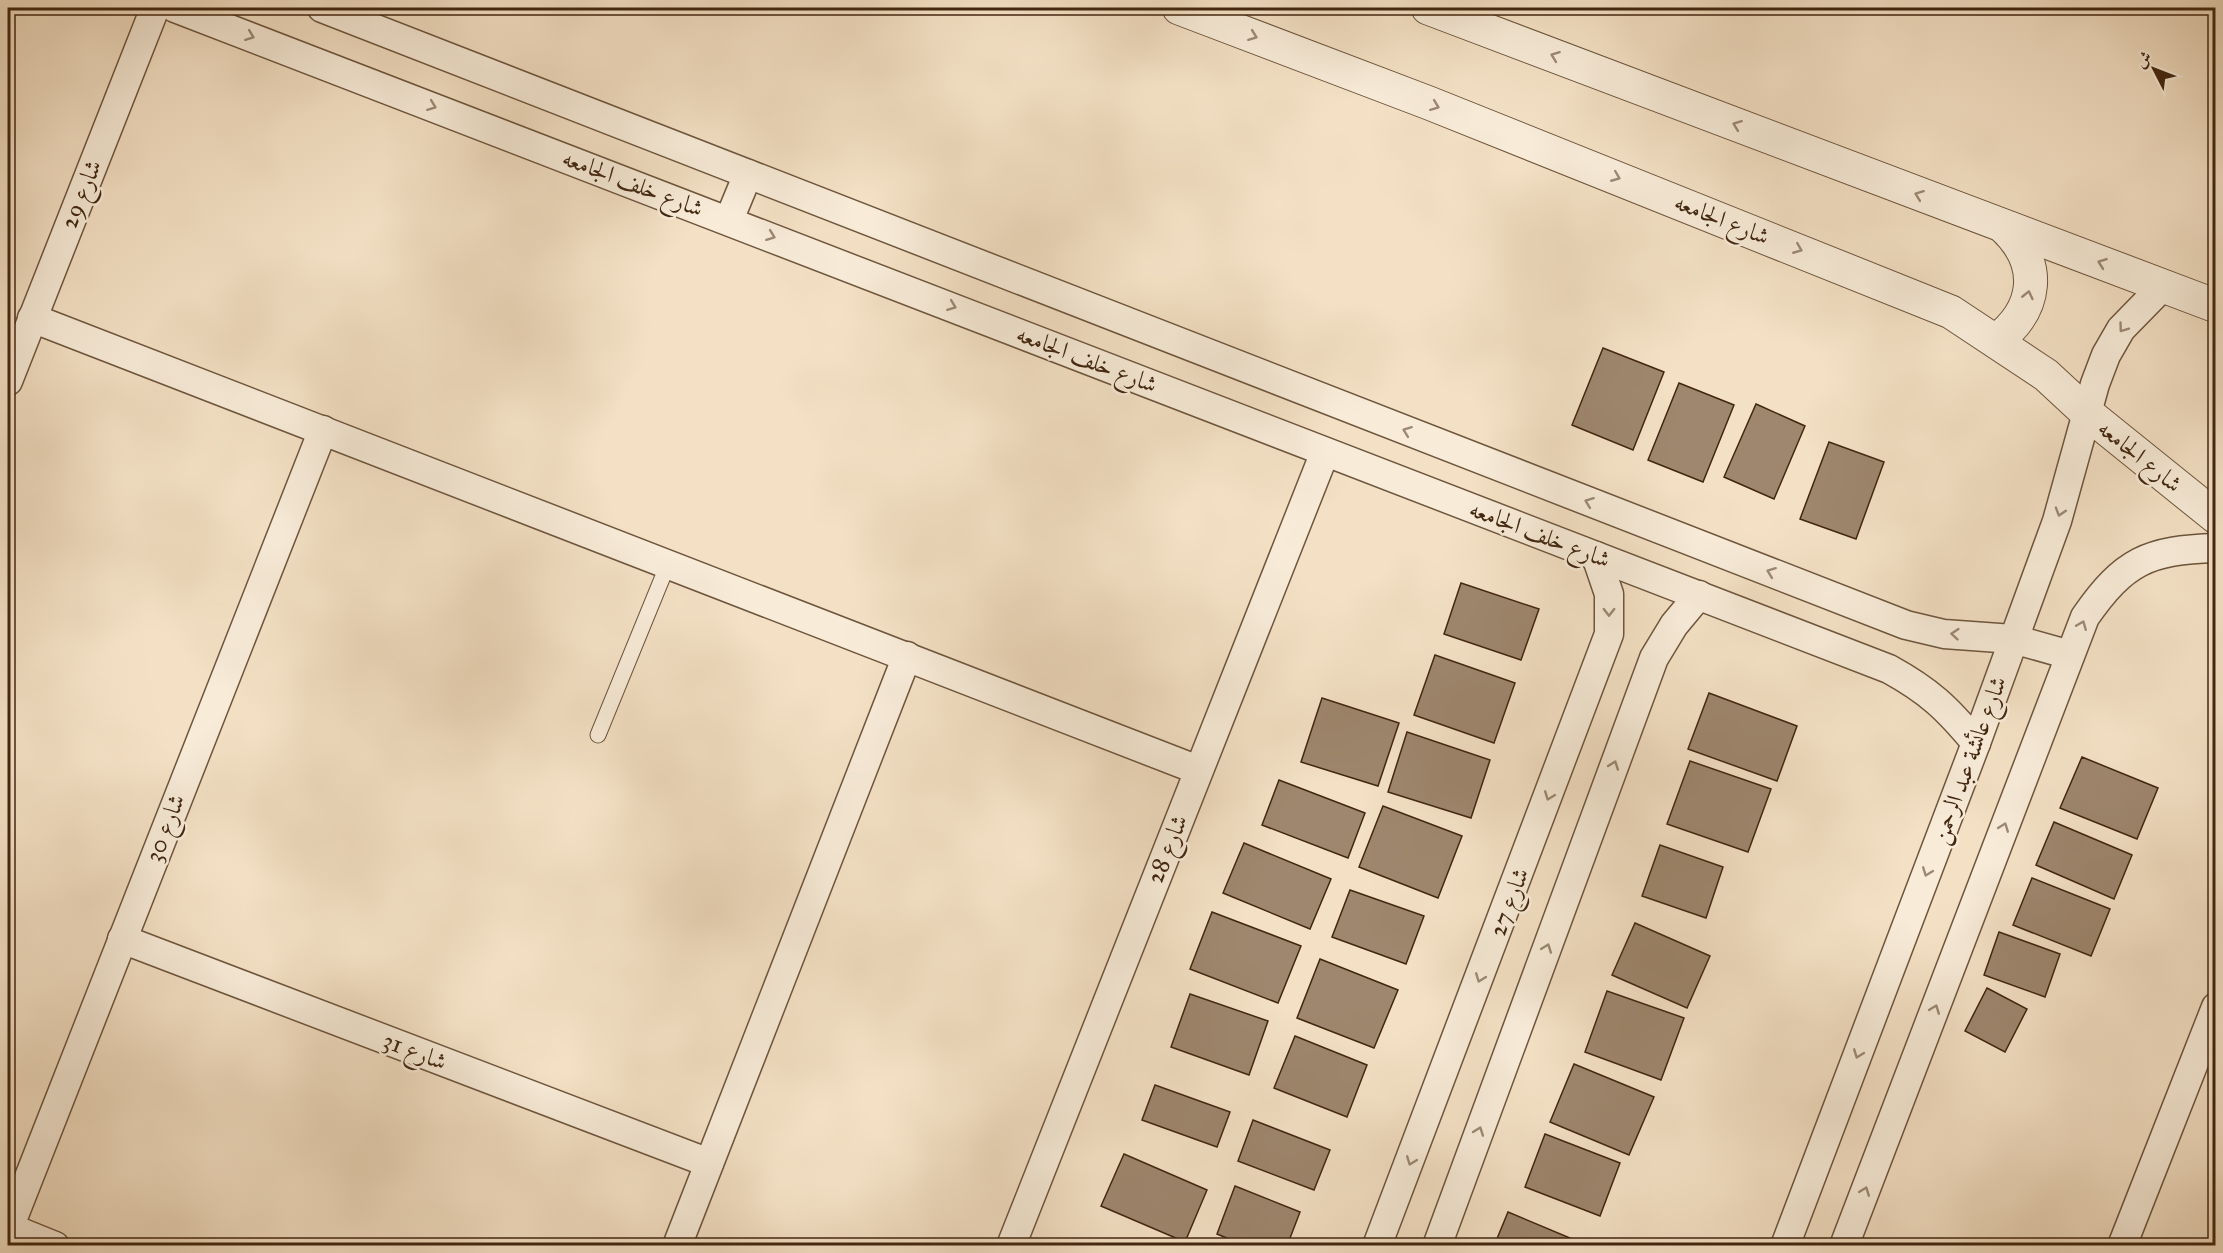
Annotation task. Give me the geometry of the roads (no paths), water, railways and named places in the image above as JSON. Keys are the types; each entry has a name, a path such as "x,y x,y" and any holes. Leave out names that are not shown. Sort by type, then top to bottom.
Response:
{"street":[{"name":"شارع 29","path":"8,381 155,8"},
{"name":"شارع خلف الجامعه","path":"175,8 1889,669 1929,693 1950,711 1976,743"},
{"name":"شارع خلف الجامعه","path":"322,8 1906,625 1944,634 2013,639 2070,655"},
{"name":"شارع الجامعه","path":"1179,8 1899,289 1951,312 2046,375 2087,413 2216,517"},
{"path":"1428,8 2216,306"},
{"path":"729,220 748,174"},
{"path":"1996,341 2010,330 2021,316 2031,283 2024,252 2004,227"},
{"name":"شارع عائشة عبد الرحمن","path":"1785,1245 1976,743 2057,521 2095,384 2111,346 2141,306 2163,286"},
{"path":"32,318 1198,770"},
{"name":"شارع 30","path":"8,1227 323,430"},
{"name":"شارع 28","path":"1011,1245 1325,452"},
{"path":"1844,1245 2085,617 2108,584 2142,560 2181,549 2216,548"},
{"name":"شارع 27","path":"1377,1245 1609,634 1609,594 1596,556"},
{"path":"1437,1245 1654,658 1674,624 1699,596"},
{"path":"677,1245 907,656"},
{"name":"شارع 31","path":"122,939 709,1163"},
{"path":"2122,1245 2216,1007"},
{"path":"8,1227 55,1245"}],"lane":[{"path":"598,735 668,564"}]}
